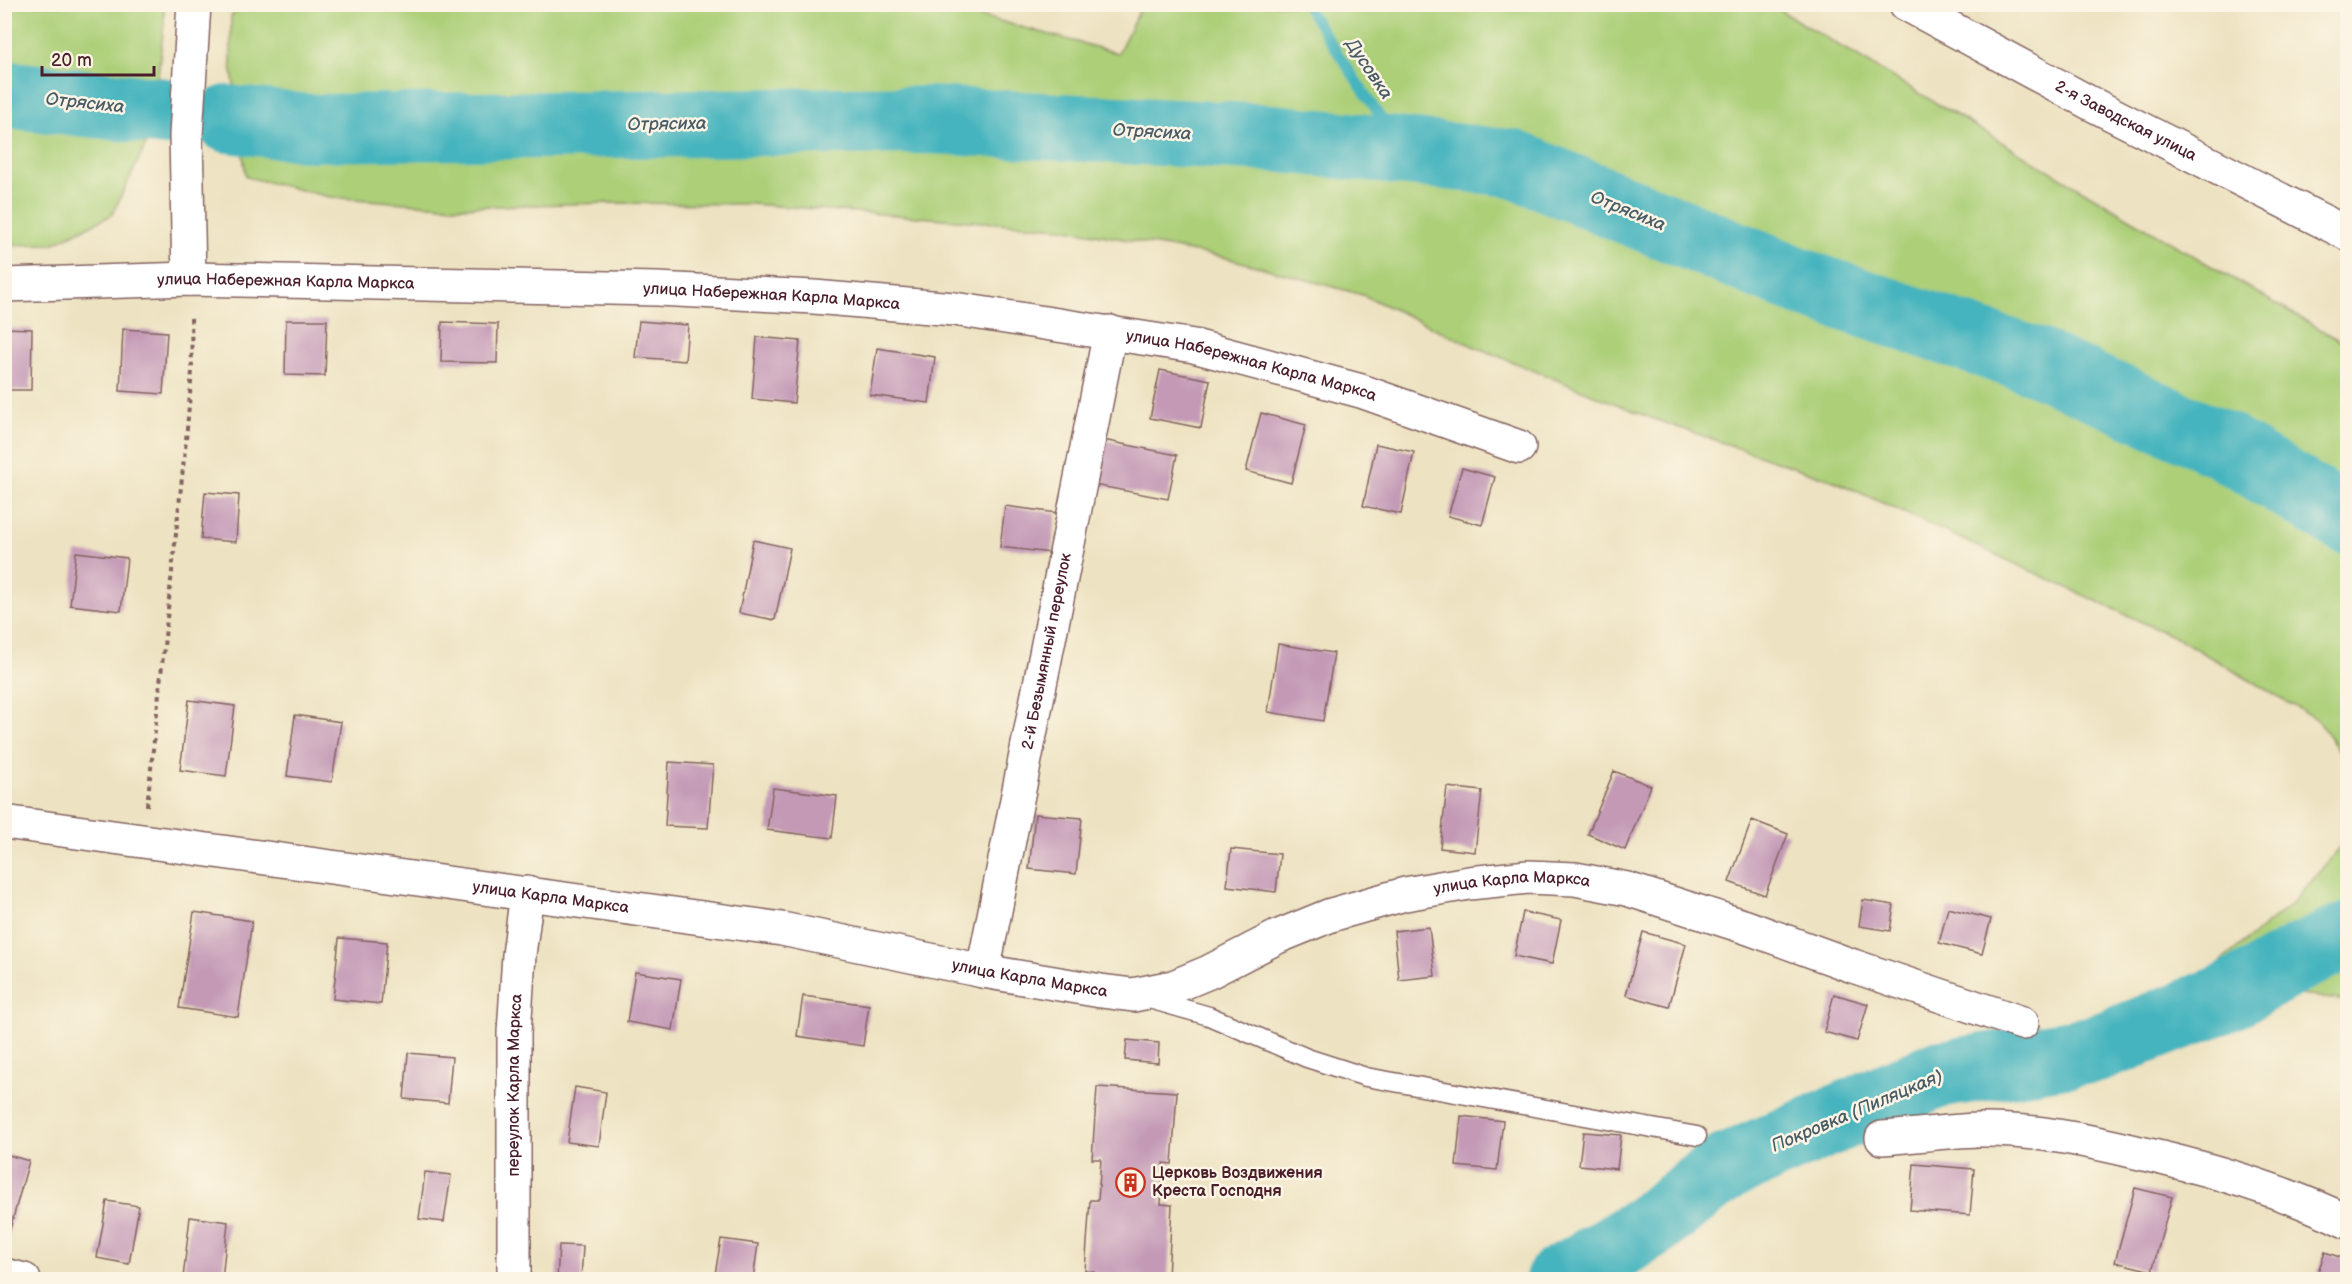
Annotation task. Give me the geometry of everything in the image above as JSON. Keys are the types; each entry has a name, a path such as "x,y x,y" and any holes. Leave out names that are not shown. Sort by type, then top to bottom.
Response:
{"street":[{"path":"189,279 186,135 194,4"},
{"name":"2-я Заводская улица","path":"1906,4 2088,102 2348,234"},
{"name":"улица Набережная Карла Маркса","path":"4,285 189,279 657,289 814,297 954,309 1194,346 1361,391 1519,447"},
{"name":"2-й Безымянный переулок","path":"983,971 1110,332"},
{"name":"улица Карла Маркса","path":"4,822 782,929 983,971 1133,995 1173,987 1209,972 1277,937 1331,915 1406,894 1469,883 1528,877 1575,879 1627,889 1746,927 1852,966 2022,1023"},
{"name":"переулок Карла Маркса","path":"514,1280 514,1033 519,955 527,893"},
{"path":"1882,1138 1978,1130 2035,1133 2103,1144 2197,1166 2260,1186 2348,1222"},
{"path":"4,1275 24,1280"}],"lane":[{"path":"1133,995 1209,1016 1308,1058 1366,1077 1697,1136"}],"path":[{"path":"144,841 191,382 192,329 189,279"}],"green space":[{"path":"246,4 940,5 1118,53 1142,5 1771,5 2347,345 2347,763 2318,720 2179,639 1837,482 1651,418 1473,346 1363,295 1223,257 1062,228 752,204 609,203 456,207 330,197 246,177 231,63 231,16"},
{"path":"4,5 164,5 164,24 151,134 112,215 52,244 5,245"},
{"path":"2347,839 2347,1001 2300,995 2171,1020 2225,958 2293,903"}],"building":[{"path":"286,320 327,320 325,376 285,375"},
{"path":"639,321 688,325 685,361 635,357"},
{"path":"442,322 498,324 497,363 441,362"},
{"path":"4,328 32,329 31,390 4,390"},
{"path":"123,329 167,332 163,394 120,391"},
{"path":"757,337 800,341 794,403 752,399"},
{"path":"877,348 935,357 929,403 870,395"},
{"path":"1160,370 1210,380 1201,428 1150,418"},
{"path":"1261,413 1306,425 1291,483 1246,471"},
{"path":"1103,440 1177,455 1168,499 1094,485"},
{"path":"1376,444 1414,452 1401,514 1363,506"},
{"path":"1462,468 1495,477 1482,525 1448,516"},
{"path":"205,492 239,495 236,542 201,539"},
{"path":"1005,506 1057,513 1051,553 1000,547"},
{"path":"753,540 790,548 775,620 739,613"},
{"path":"76,552 127,558 121,611 70,605"},
{"path":"1278,644 1334,653 1323,721 1268,712"},
{"path":"189,700 235,706 226,776 180,770"},
{"path":"295,715 341,722 332,782 287,776"},
{"path":"669,762 713,765 708,828 665,826"},
{"path":"1614,771 1651,786 1625,850 1588,834"},
{"path":"1447,787 1482,791 1475,852 1440,848"},
{"path":"773,788 837,796 832,838 767,830"},
{"path":"1035,814 1082,818 1076,874 1029,869"},
{"path":"1752,820 1788,834 1765,895 1729,882"},
{"path":"1231,849 1280,854 1276,892 1227,886"},
{"path":"1863,900 1894,905 1890,931 1859,926"},
{"path":"1948,908 1991,919 1982,954 1939,943"},
{"path":"194,912 252,921 238,1017 179,1008"},
{"path":"1523,912 1561,920 1552,964 1514,956"},
{"path":"1429,927 1435,976 1399,980 1394,931"},
{"path":"1643,932 1686,944 1669,1007 1626,995"},
{"path":"339,938 387,942 381,1004 333,999"},
{"path":"635,972 681,979 673,1030 627,1022"},
{"path":"1834,994 1868,1004 1857,1041 1824,1032"},
{"path":"803,996 869,1005 863,1046 797,1036"},
{"path":"1127,1040 1159,1043 1158,1063 1125,1060"},
{"path":"408,1053 452,1057 448,1103 404,1099"},
{"path":"575,1087 606,1092 599,1146 567,1142"},
{"name":"Церковь Воздвижения Креста Господня","path":"1097,1087 1177,1092 1172,1164 1163,1163 1161,1204 1172,1205 1168,1277 1161,1276 1161,1280 1098,1280 1095,1272 1085,1271 1090,1200 1098,1200 1101,1159 1092,1159"},
{"path":"1461,1116 1503,1121 1497,1170 1456,1166"},
{"path":"1583,1132 1621,1135 1617,1169 1579,1165"},
{"path":"5,1154 29,1161 8,1236 5,1235"},
{"path":"1914,1164 1974,1169 1970,1215 1910,1210"},
{"path":"425,1172 451,1175 444,1222 419,1219"},
{"path":"2135,1188 2172,1197 2152,1271 2115,1262"},
{"path":"107,1201 139,1206 129,1264 97,1258"},
{"path":"190,1217 228,1222 222,1280 183,1278"},
{"path":"721,1239 758,1244 753,1280 714,1280"},
{"path":"559,1245 583,1246 581,1280 557,1280"},
{"path":"2325,1252 2348,1260 2348,1280 2315,1280"}],"waterway":[{"name":"Дусовка","path":"1305,4 1404,152"},
{"name":"Отрясиха","path":"4,94 166,112"},
{"name":"Отрясиха","path":"228,119 310,128 927,120 1273,138 1511,163 1809,285 2040,363 2221,444 2348,521"},
{"name":"Покровка (Пиляцкая)","path":"1559,1280 1647,1228 1725,1168 1936,1075 2096,1049 2228,997 2299,958 2348,936"}],"place":[{"name":"Церковь Воздвижения Креста Господня","path":"1131,1182"}]}
